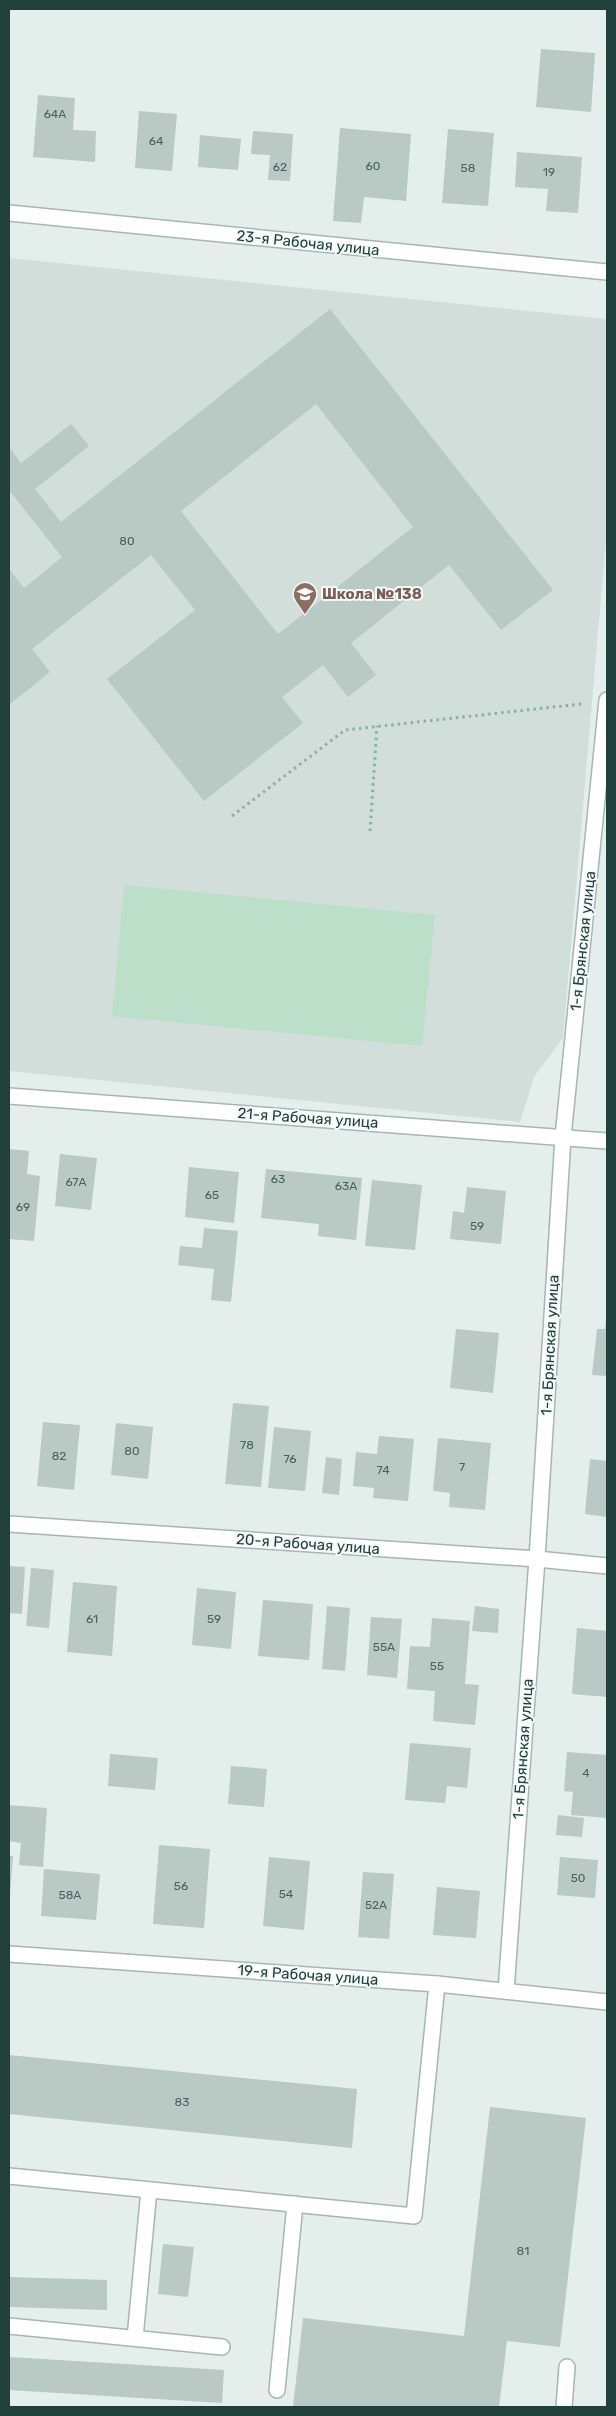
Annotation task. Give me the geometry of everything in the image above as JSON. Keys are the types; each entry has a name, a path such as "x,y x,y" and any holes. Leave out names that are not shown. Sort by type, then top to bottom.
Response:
{"street":[{"name":"23-я Рабочая улица","path":"9,214 607,272"},
{"name":"1-я Брянская улица","path":"506,1991 537,1559 563,1137 607,700"},
{"name":"21-я Рабочая улица","path":"9,1096 607,1141"},
{"name":"20-я Рабочая улица","path":"9,1524 537,1559 607,1566"},
{"name":"19-я Рабочая улица","path":"9,1954 437,1984 607,2002"},
{"path":"9,2176 414,2216 437,1984"},
{"path":"135,2338 149,2190"},
{"path":"277,2390 295,2204"},
{"path":"9,2326 222,2347"},
{"path":"564,2407 567,2367"}],"path":[{"path":"232,816 345,730 593,702 607,706"},
{"path":"370,831 377,726"}],"shaded area":[{"name":"Школа №138","path":"9,258 607,319 607,528 563,1038 534,1077 520,1122 9,1071"}],"green space":[{"path":"124,885 435,915 422,1046 112,1016"}],"building":[{"path":"541,49 595,53 591,112 536,107"},
{"path":"38,95 75,98 73,130 96,131 95,162 33,157"},
{"path":"139,111 177,114 172,171 135,168"},
{"path":"340,128 411,134 406,201 364,197 361,223 333,221"},
{"path":"448,129 494,133 488,206 442,203"},
{"path":"253,131 293,134 290,181 268,180 270,155 251,154"},
{"path":"200,135 241,139 238,170 198,167"},
{"path":"517,152 582,157 578,213 546,211 548,189 515,187"},
{"path":"330,309 553,590 501,630 449,565 351,643 376,675 348,697 323,665 282,697 303,723 204,801 107,679 195,610 151,555 32,649 50,672 9,705 9,569 24,588 62,557 9,490 9,447 21,463 71,424 89,446 35,489 61,522","holes":["316,404 413,527 278,634 181,511"]},
{"path":"9,1149 29,1151 27,1174 40,1176 34,1241 9,1239"},
{"path":"60,1154 97,1158 91,1210 55,1206"},
{"path":"189,1167 239,1172 234,1223 185,1217"},
{"path":"266,1169 362,1178 356,1240 318,1236 319,1224 261,1218"},
{"path":"372,1180 422,1185 415,1250 365,1246"},
{"path":"467,1187 506,1191 501,1244 450,1239 453,1211 464,1213"},
{"path":"204,1228 238,1231 231,1302 211,1300 214,1269 178,1265 180,1246 202,1248"},
{"path":"606,1319 607,1376 592,1375 597,1329 605,1329"},
{"path":"456,1329 499,1333 493,1393 450,1388"},
{"path":"233,1403 269,1406 261,1487 225,1484"},
{"path":"43,1422 80,1425 74,1490 37,1486"},
{"path":"116,1423 153,1427 148,1479 111,1475"},
{"path":"274,1427 311,1431 305,1491 268,1488"},
{"path":"379,1436 414,1439 408,1501 373,1498 374,1488 353,1486 356,1452 377,1454"},
{"path":"438,1438 491,1443 485,1510 449,1507 450,1493 433,1491"},
{"path":"326,1457 342,1459 339,1495 322,1493"},
{"path":"590,1459 607,1461 607,1517 585,1514"},
{"path":"9,1566 25,1567 22,1614 9,1613"},
{"path":"31,1568 54,1570 49,1628 26,1626"},
{"path":"73,1582 117,1586 112,1656 67,1652"},
{"path":"197,1588 236,1592 231,1649 192,1645"},
{"path":"263,1600 313,1604 309,1660 258,1656"},
{"path":"327,1606 350,1608 345,1671 322,1669"},
{"path":"475,1606 499,1609 498,1633 472,1631"},
{"path":"371,1617 402,1619 397,1678 367,1675"},
{"path":"432,1618 470,1621 465,1684 479,1685 475,1725 433,1721 435,1691 407,1689 410,1646 430,1647"},
{"path":"577,1628 607,1631 607,1697 572,1694"},
{"path":"410,1743 471,1748 467,1788 447,1786 445,1803 405,1800"},
{"path":"567,1752 607,1755 607,1818 571,1815 573,1792 564,1791"},
{"path":"110,1754 158,1758 155,1790 108,1786"},
{"path":"231,1766 267,1769 264,1807 228,1804"},
{"path":"9,1805 47,1808 43,1867 19,1865 21,1843 9,1841"},
{"path":"558,1815 584,1818 582,1837 556,1835"},
{"path":"159,1845 210,1849 204,1928 153,1924"},
{"path":"9,1856 13,1856 10,1896 9,1895"},
{"path":"269,1857 310,1861 304,1930 263,1926"},
{"path":"560,1857 598,1860 595,1898 557,1895"},
{"path":"44,1869 100,1874 96,1920 41,1916"},
{"path":"363,1872 394,1874 389,1939 358,1937"},
{"path":"437,1887 480,1891 476,1938 433,1935"},
{"path":"9,2055 357,2089 352,2148 9,2114"},
{"path":"490,2107 586,2118 560,2347 507,2341 499,2407 293,2407 303,2318 464,2336"},
{"path":"163,2244 194,2247 188,2297 158,2294"},
{"path":"9,2277 107,2280 107,2310 9,2307"},
{"path":"9,2357 224,2370 222,2403 9,2390"}],"place":[{"name":"Школа №138","path":"305,615"}]}
